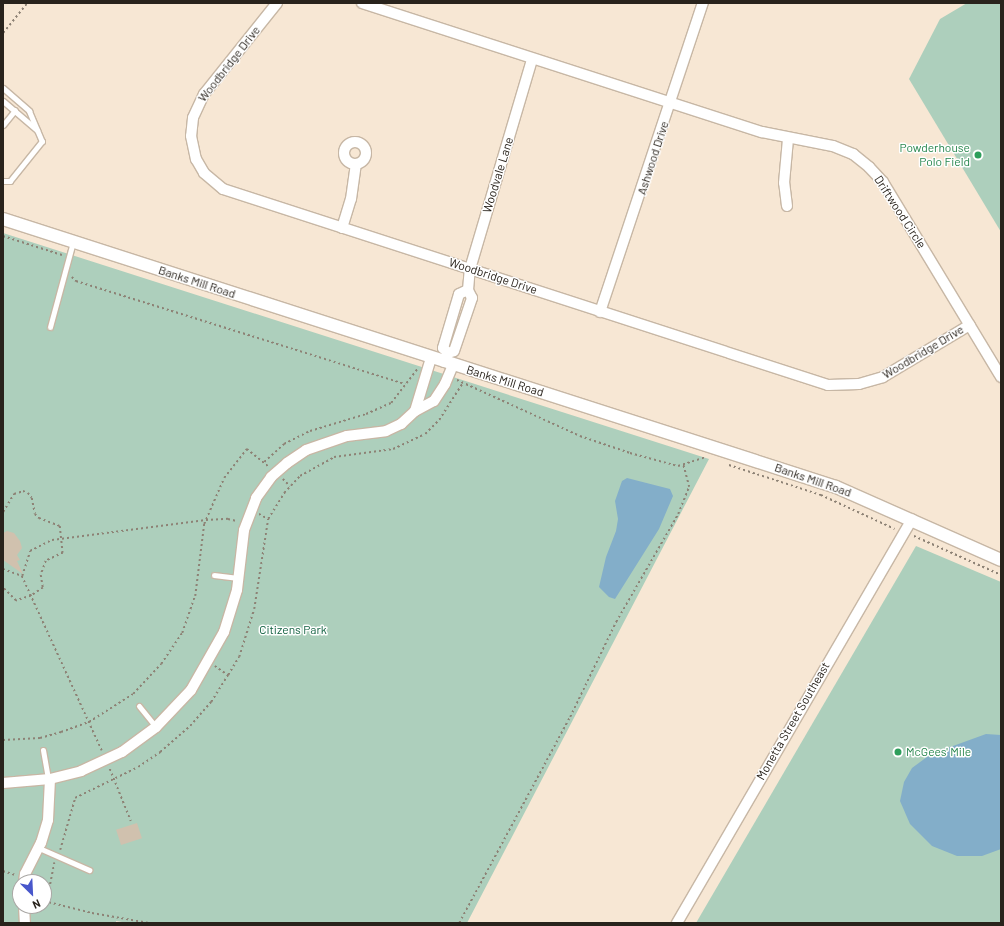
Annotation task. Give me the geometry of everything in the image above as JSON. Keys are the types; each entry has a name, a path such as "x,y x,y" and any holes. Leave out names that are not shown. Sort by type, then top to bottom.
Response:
{"street":[{"name":"Woodbridge Drive","path":"277,3 199,102 191,127 193,150 204,173 223,189 817,382 838,386 859,384 883,377 970,325"},
{"path":"362,3 670,104"},
{"name":"Ashwood Drive","path":"600,312 703,3"},
{"name":"Woodvale Lane","path":"448,364 472,298 468,290 470,269 532,60"},
{"name":"Driftwood Circle","path":"670,104 788,138 833,146 853,154 873,170 887,189 1001,377"},
{"path":"787,206 784,183 788,138"},
{"path":"342,228 351,199 356,164"},
{"name":"Banks Mill Road","path":"3,219 430,362 448,364 836,487 1001,560"},
{"path":"415,411 430,362"},
{"path":"3,783 49,779 81,771 106,760 135,743 156,727 191,690 209,662 230,619 238,578 239,557 246,524 256,498 276,473 296,456 320,444 347,436 386,431 401,424 415,411 434,401 448,364"},
{"name":"Monetta Street Southeast","path":"676,923 912,520"},
{"path":"27,874 39,848 50,809 49,779"}],"lane":[{"path":"3,88 30,111 42,141 10,181 3,181"},
{"path":"3,101 39,132"},
{"path":"4,122 14,110"},
{"path":"50,326 66,260 73,242"},
{"path":"214,574 238,578"},
{"path":"139,706 156,727"},
{"path":"43,750 49,779"},
{"path":"39,848 89,870"}],"path":[{"path":"3,33 27,3"},
{"path":"3,236 60,253 66,260 69,274 76,281 405,384"},
{"path":"264,462 284,444 310,431 366,414 390,403 422,364 430,362"},
{"path":"448,364 462,384 580,436 630,453 683,466 705,456 712,459"},
{"path":"50,874 75,798 138,767 160,752 190,726 211,702 228,675 239,657 254,610 268,519 290,486 300,476 334,457 393,449 425,434 438,420 462,384"},
{"path":"3,740 40,738 89,722 133,694 161,664 182,632 195,596 206,520 224,478 247,449 264,462 290,486"},
{"path":"727,464 821,495 1001,576"},
{"path":"459,923 570,717 616,622 678,514 689,487 683,466"},
{"path":"3,512 14,494 23,491 28,493 32,498 35,514 39,518 59,523 63,553 46,561 41,575 43,588 31,596 16,601 3,588"},
{"path":"86,714 22,576 30,551 39,544 62,539 206,520 228,519 246,524"},
{"path":"3,568 22,576"},
{"path":"209,662 228,675"},
{"path":"52,902 92,913 149,923"}],"green space":[{"name":"Powderhouse Polo Field","path":"967,3 1001,3 1001,232 909,79 940,19"},
{"name":"Citizens Park","path":"3,233 709,459 467,923 128,923 116,921 116,923 3,923"},
{"name":"McGees' Mile","path":"916,546 1001,582 1001,923 696,923"}],"water":[{"path":"627,478 670,489 673,496 659,529 615,599 609,597 599,587 606,557 616,531 618,519 615,501 622,481"},
{"path":"986,734 1001,735 1001,849 982,856 957,856 932,846 910,824 900,801 904,782 912,768 931,754"}],"building":[{"path":"7,531 14,533 20,541 22,548 17,555 20,560 17,561 23,574 3,560 3,533"},
{"path":"137,823 142,838 121,845 116,830"}],"place":[{"name":"Powderhouse Polo Field","path":"978,155"},
{"name":"McGees' Mile","path":"898,752"}]}
